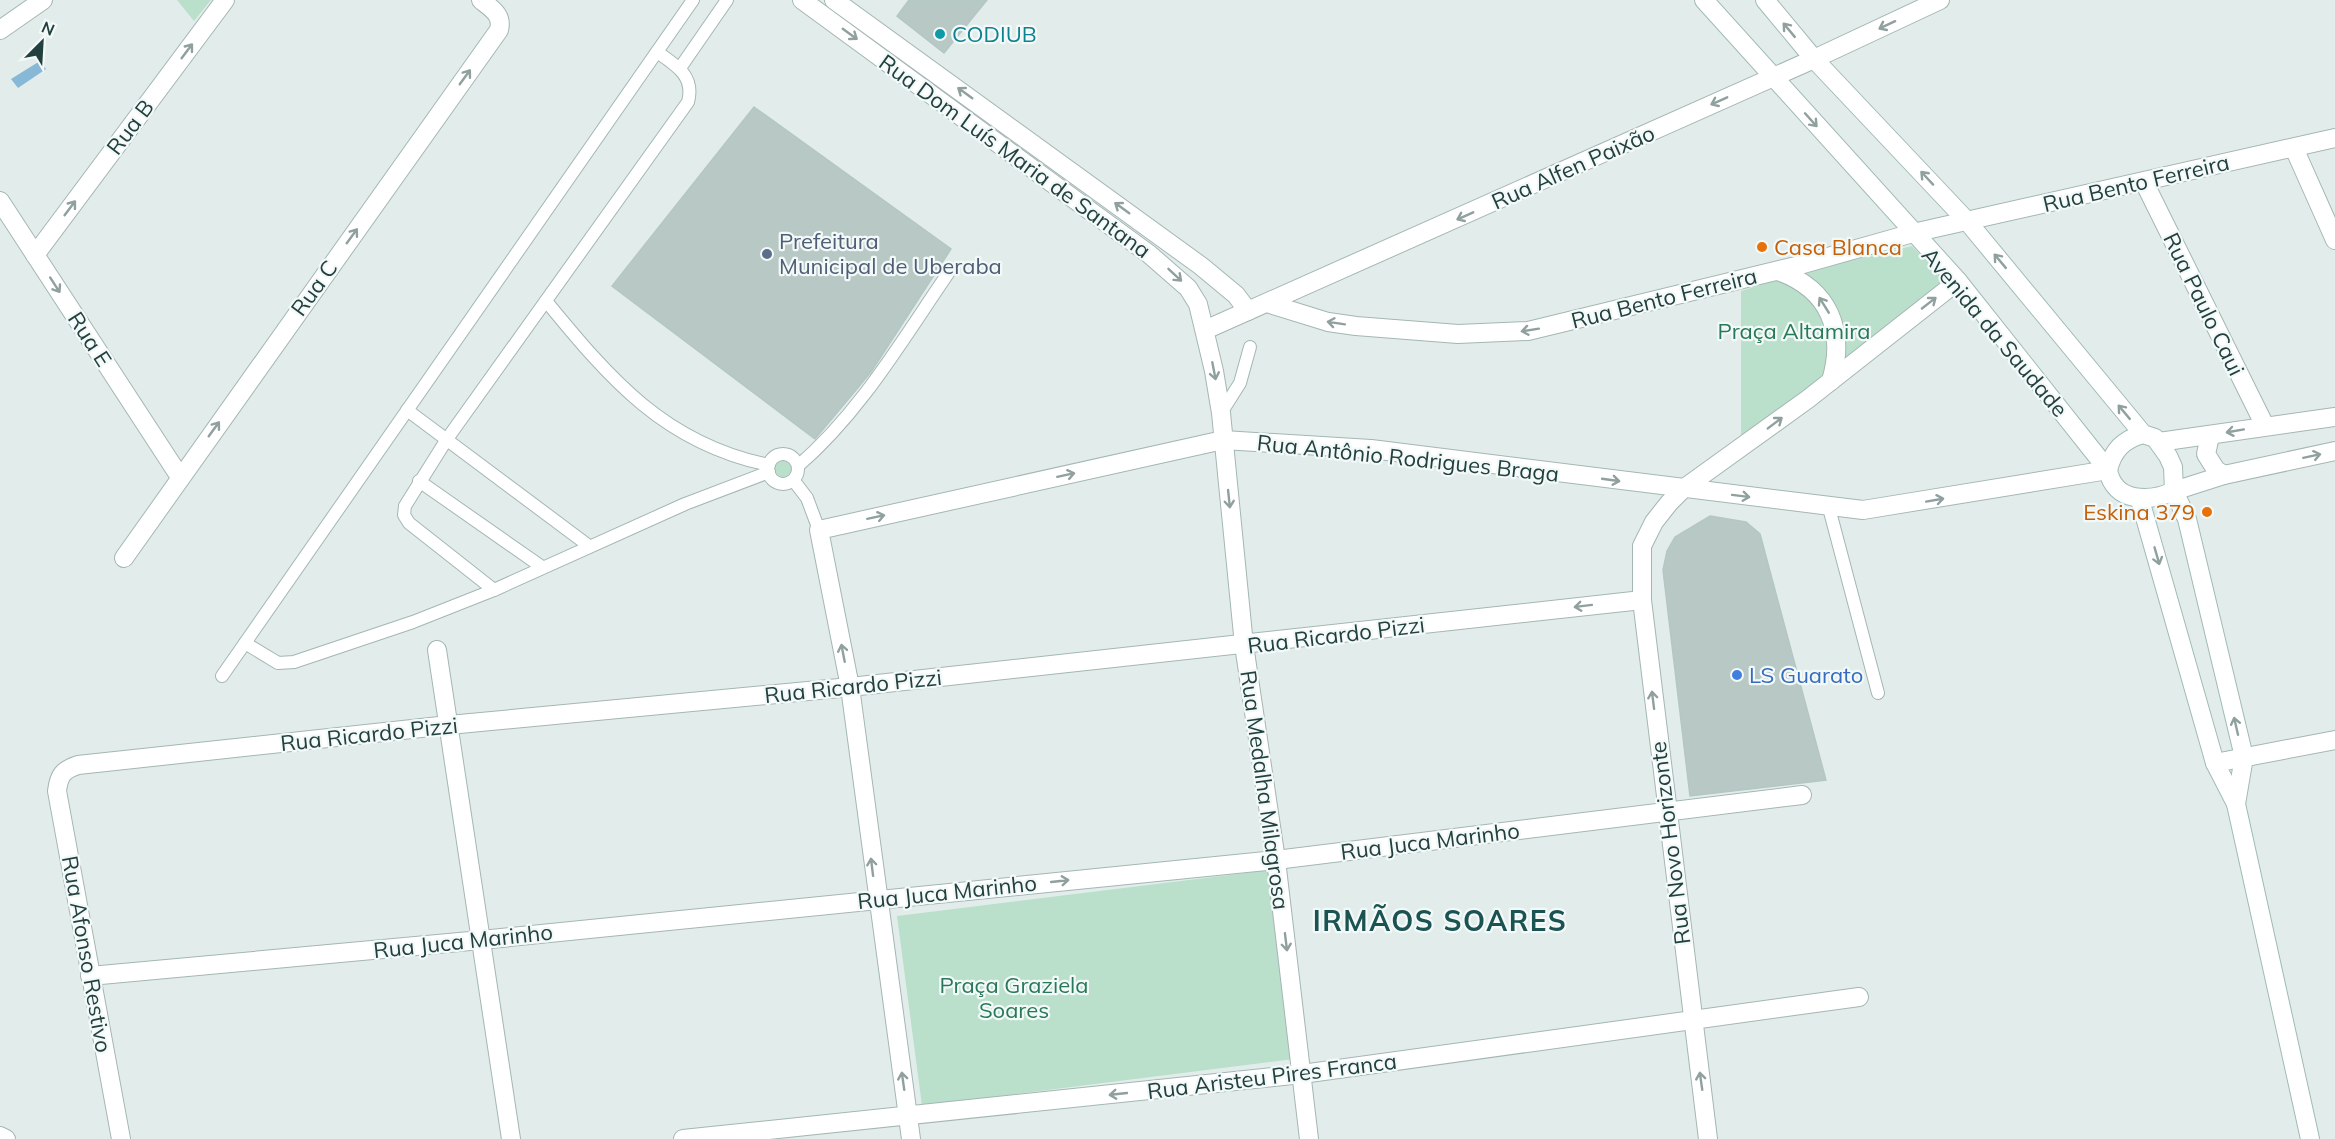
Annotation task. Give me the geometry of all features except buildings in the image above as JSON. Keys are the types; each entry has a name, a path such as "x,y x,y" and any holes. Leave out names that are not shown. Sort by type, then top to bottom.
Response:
{"street":[{"path":"0,30 42,0"},
{"name":"Rua B","path":"35,255 225,0"},
{"name":"Rua C","path":"124,558 499,30 500,18 481,0"},
{"name":"Rua Dom Luís Maria de Santana","path":"802,0 1171,271 1188,288 1198,304 1221,413"},
{"name":"Rua Dom Luís Maria de Santana","path":"834,0 1201,266 1236,295 1248,311"},
{"name":"Avenida da Saudade","path":"1704,0 1912,233 1958,281 2108,470 2110,479 2122,493 2140,500"},
{"path":"1765,0 1814,59 1967,221 2173,466 2174,491 2187,519 2244,757 2236,804"},
{"name":"Rua Alfen Paixão","path":"1205,330 1270,304 1940,0"},
{"name":"Rua Bento Ferreira","path":"1270,304 1328,322 1356,326 1458,334 1528,331 1778,271 1912,233 2335,138"},
{"path":"2294,148 2335,240"},
{"name":"Rua Paulo Caui","path":"2144,182 2265,426"},
{"name":"Rua E","path":"0,201 180,477"},
{"path":"1778,271 1805,284 1816,294 1829,313 1838,349 1831,381"},
{"path":"1683,489 1831,381 1958,281"},
{"name":"Rua Medalha Milagrosa","path":"1221,413 1244,645 1276,860 1309,1139"},
{"path":"2108,470 2111,457 2120,445 2151,438 2210,436 2335,417"},
{"path":"2210,436 2206,454 2216,470 2224,475"},
{"name":"Rua Antônio Rodrigues Braga","path":"819,530 1222,440 1371,450 1828,508 1863,510 1891,508 2108,470"},
{"path":"2310,1139 2236,804 2215,763 2140,500 2162,496 2224,475 2335,451"},
{"name":"Rua Novo Horizonte","path":"1683,489 1654,522 1642,546 1642,600 1666,812 1708,1139"},
{"path":"819,530 850,687 876,899 911,1139"},
{"name":"Rua Ricardo Pizzi","path":"65,770 93,762 850,687 1642,600"},
{"path":"436,650 511,1139"},
{"path":"2215,763 2335,740"},
{"name":"Rua Afonso Restivo","path":"65,770 58,779 57,791 121,1139"},
{"name":"Rua Juca Marinho","path":"90,976 481,940 1276,860 1802,795"},
{"name":"Rua Aristeu Pires Franca","path":"683,1139 1302,1074 1858,997"},
{"path":"0,1136 6,1139"}],"lane":[{"path":"222,676 693,0"},
{"path":"680,68 727,0"},
{"path":"494,590 409,523 404,515 405,506 447,439 688,102 691,90 688,78 680,68 657,51"},
{"path":"794,481 798,466 823,445 844,422 951,269"},
{"path":"546,301 595,360 628,394 664,423 705,446 769,469"},
{"path":"1221,413 1240,383 1250,347"},
{"path":"408,410 589,546"},
{"path":"794,481 779,484 772,479 769,469 773,458 780,454 795,459 798,466"},
{"path":"245,643 269,660 286,664 413,622 494,590 589,546 769,469"},
{"path":"419,481 542,567"},
{"path":"794,481 807,498 819,530"},
{"path":"1828,508 1878,693"}],"green space":[{"path":"177,0 211,0 194,21"},
{"name":"Praça Altamira","path":"1912,246 1946,282 1741,441 1741,291 1802,272"},
{"path":"784,456 794,459 797,469 794,479 784,482 774,479 771,469 774,459"},
{"name":"Praça Graziela Soares","path":"1270,870 1294,1059 922,1106 897,916"}],"water":[{"path":"40,61 46,69 18,88 11,79"}],"place":[{"name":"CODIUB","path":"940,34"},
{"name":"Casa Blanca","path":"1762,247"},
{"name":"Prefeitura Municipal de Uberaba","path":"767,254"},
{"name":"Eskina 379","path":"2207,512"},
{"name":"LS Guarato","path":"1737,675"}],"district":[{"name":"IRMÃOS SOARES","path":"1440,920"}]}
